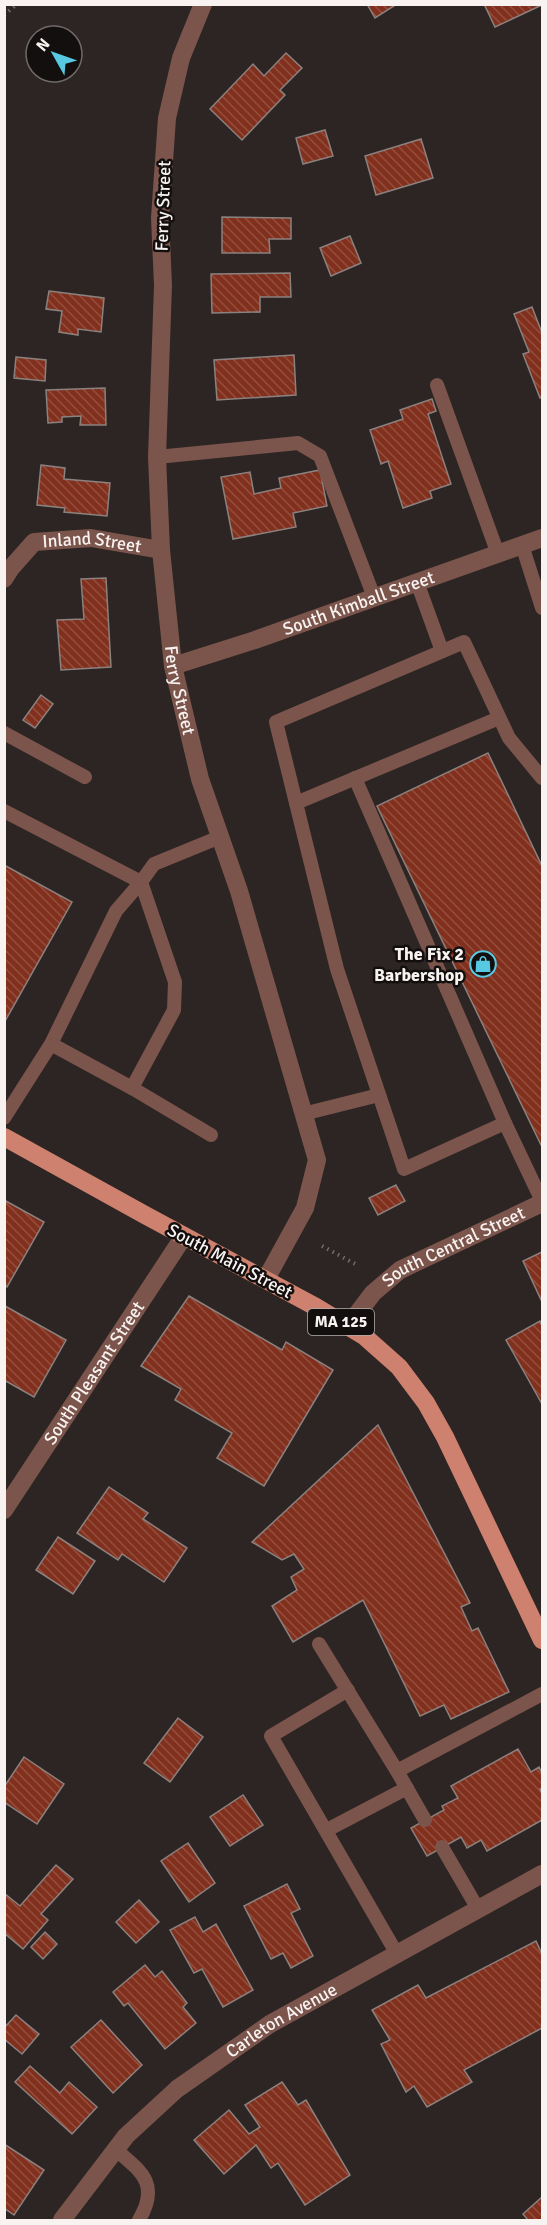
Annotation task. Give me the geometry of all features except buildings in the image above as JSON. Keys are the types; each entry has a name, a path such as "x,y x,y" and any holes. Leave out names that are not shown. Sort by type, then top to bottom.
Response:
{"main road":[{"name":"South Main Street","path":"4,1137 348,1326 364,1336 399,1367 426,1402 445,1437 543,1640"}],"street":[{"name":"Ferry Street","path":"203,4 180,58 167,118 160,218 163,285 157,457 161,550 173,666 200,779 239,891 317,1160 305,1208 266,1279"},
{"name":"Inland Street","path":"4,579 10,568 34,542 90,538 161,550"},
{"name":"South Kimball Street","path":"173,666 543,538"},
{"name":"South Central Street","path":"348,1326 373,1293 400,1270 543,1202"},
{"name":"South Pleasant Street","path":"4,1510 184,1236"},
{"name":"Carleton Avenue","path":"62,2220 126,2136 177,2089 270,2024 543,1874"}],"lane":[{"path":"437,385 498,554"},
{"path":"157,457 298,443 320,456 374,597"},
{"path":"522,545 543,608"},
{"path":"417,582 442,651"},
{"path":"505,1123 404,1169 337,969 276,722 464,642 509,738 543,778"},
{"path":"296,803 499,718"},
{"path":"4,733 86,777"},
{"path":"355,778 505,1123 543,1202"},
{"path":"4,811 141,882 175,982 174,1010 132,1088"},
{"path":"4,1118 51,1044 116,911 154,864 220,837"},
{"path":"51,1044 211,1135"},
{"path":"303,1114 379,1095"},
{"path":"319,1644 425,1820"},
{"path":"348,1690 271,1736 397,1954"},
{"path":"397,1771 543,1694"},
{"path":"327,1830 406,1788"},
{"path":"442,1847 478,1909"},
{"path":"115,2149 137,2168 146,2180 150,2196 141,2217 156,2220"}],"path":[{"path":"4,15 17,4"},
{"path":"322,1246 359,1266"}],"place":[{"name":"The Fix 2 Barbershop","path":"483,964"}]}
